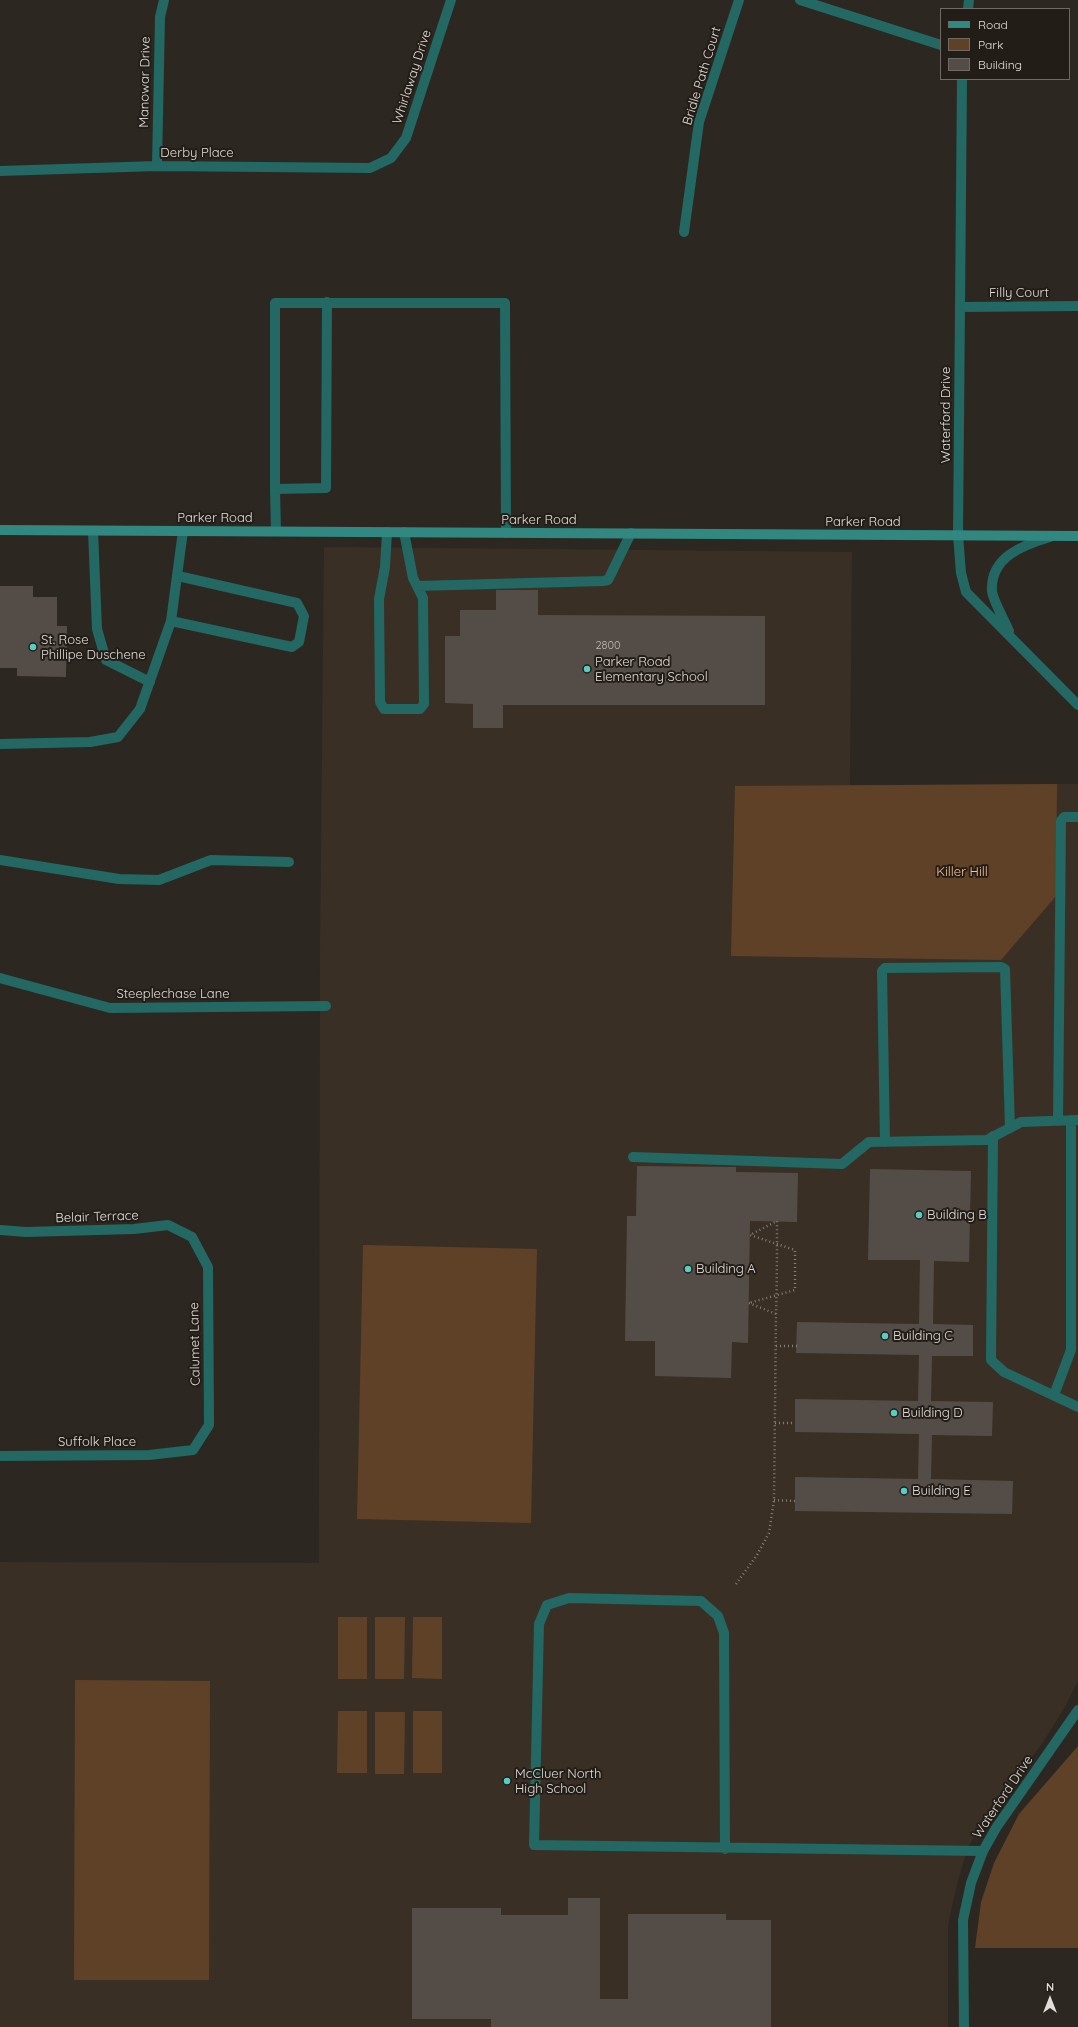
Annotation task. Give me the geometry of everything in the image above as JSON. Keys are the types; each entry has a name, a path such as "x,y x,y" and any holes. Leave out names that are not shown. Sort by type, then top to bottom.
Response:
{"main road":[{"name":"Parker Road","path":"0,530 1078,536"}],"street":[{"name":"Manowar Drive","path":"157,166 160,17 164,0"},
{"name":"Whirlaway Drive","path":"391,158 406,138 451,0"},
{"name":"Bridle Path Court","path":"684,232 699,122 739,0"},
{"path":"800,0 940,45"},
{"name":"Waterford Drive","path":"962,80 958,535 961,573 966,592 1012,636 1078,705"},
{"name":"Derby Place","path":"0,171 157,166 370,168 391,158"},
{"path":"276,531 275,302 505,302 506,533"},
{"path":"276,489 326,488 327,302"},
{"name":"Filly Court","path":"960,307 1078,306"},
{"path":"93,530 97,629 106,660 150,682"},
{"path":"0,744 90,742 118,737 140,709 171,621 183,531"},
{"path":"387,532 385,567 379,599 380,702 384,709 420,709 424,704 423,598 417,586 410,564 404,532"},
{"path":"417,586 608,580 630,533"},
{"path":"1012,636 992,592 995,570 1006,557 1025,544 1054,535"},
{"path":"171,621 292,647 299,642 304,616 297,603 178,576"},
{"path":"1058,1121 1061,820 1064,817 1078,817"},
{"path":"0,860 119,879 159,880 211,860 289,862"},
{"path":"885,1142 882,971 885,968 1001,967 1005,969 1010,1128"},
{"name":"Steeplechase Lane","path":"0,978 110,1008 326,1006"},
{"path":"634,1157 842,1164 869,1142 987,1140 1021,1122 1074,1120 1071,1350 1054,1395"},
{"path":"993,1136 991,1360 1004,1372 1078,1407"},
{"name":"Belair Terrace","path":"0,1230 26,1232 119,1230 168,1225 192,1237"},
{"name":"Calumet Lane","path":"192,1237 208,1267 209,1425 193,1450"},
{"name":"Suffolk Place","path":"0,1456 149,1455 193,1450"},
{"path":"725,1848 724,1633 718,1616 701,1601 569,1598 547,1605 539,1624 534,1845 725,1848 983,1851"},
{"name":"Waterford Drive","path":"964,2027 963,1920 971,1883 983,1851 996,1828 1078,1710"}],"path":[{"path":"736,1584 758,1555 769,1533 774,1500 777,1296 777,1243 778,1221 750,1236 777,1243 795,1250 795,1290 777,1296 749,1303 776,1314"},
{"path":"776,1346 797,1346"},
{"path":"775,1423 795,1423"},
{"path":"774,1500 795,1500"}],"shaded area":[{"path":"324,547 852,552 850,785 1078,784 1078,1681 1066,1705 1044,1741 984,1820 968,1847 957,1884 948,1925 948,2027 0,2027 0,1562 319,1563 320,952"}],"green space":[{"name":"Killer Hill","path":"1057,784 1056,896 1001,960 731,956 735,786"},
{"path":"363,1245 537,1249 531,1523 357,1519"},
{"path":"338,1617 367,1617 367,1679 338,1679"},
{"path":"375,1617 405,1617 404,1679 375,1679"},
{"path":"413,1617 442,1617 442,1679 412,1678"},
{"path":"75,1680 210,1681 209,1980 74,1980"},
{"path":"338,1711 367,1711 367,1773 337,1773"},
{"path":"413,1711 442,1711 442,1773 413,1773"},
{"path":"375,1712 405,1712 404,1774 375,1774"},
{"path":"1078,1746 1078,1948 975,1948 981,1902 994,1863 1019,1814"}],"building":[{"name":"St. Rose Phillipe Duschene","path":"0,586 33,586 33,597 57,597 57,626 67,626 66,677 17,676 17,668 0,668"},
{"name":"Parker Road Elementary School","path":"496,590 538,590 538,615 765,616 765,705 503,705 503,728 473,728 473,704 445,703 445,636 460,636 460,610 496,610"},
{"name":"Building A","path":"637,1166 736,1167 736,1172 798,1173 797,1222 750,1221 748,1343 732,1342 731,1378 655,1376 655,1341 625,1341 627,1216 636,1216"},
{"path":"870,1169 971,1171 969,1262 934,1261 933,1324 973,1325 973,1356 932,1356 931,1401 993,1402 992,1436 932,1435 931,1479 1013,1481 1012,1514 795,1511 795,1477 918,1479 919,1434 795,1432 795,1399 918,1401 919,1355 796,1353 797,1322 919,1324 920,1260 868,1260"},
{"path":"568,1898 600,1898 600,1999 628,1999 628,1914 726,1914 726,1920 771,1920 771,2027 491,2027 491,2019 412,2019 412,1908 501,1908 501,1915 568,1915"}],"place":[{"name":"St. Rose Phillipe Duschene","path":"33,647"},
{"name":"Parker Road Elementary School","path":"587,669"},
{"name":"Building B","path":"919,1215"},
{"name":"Building A","path":"688,1269"},
{"name":"Building C","path":"885,1336"},
{"name":"Building D","path":"894,1413"},
{"name":"Building E","path":"904,1491"},
{"name":"McCluer North High School","path":"507,1781"}]}
